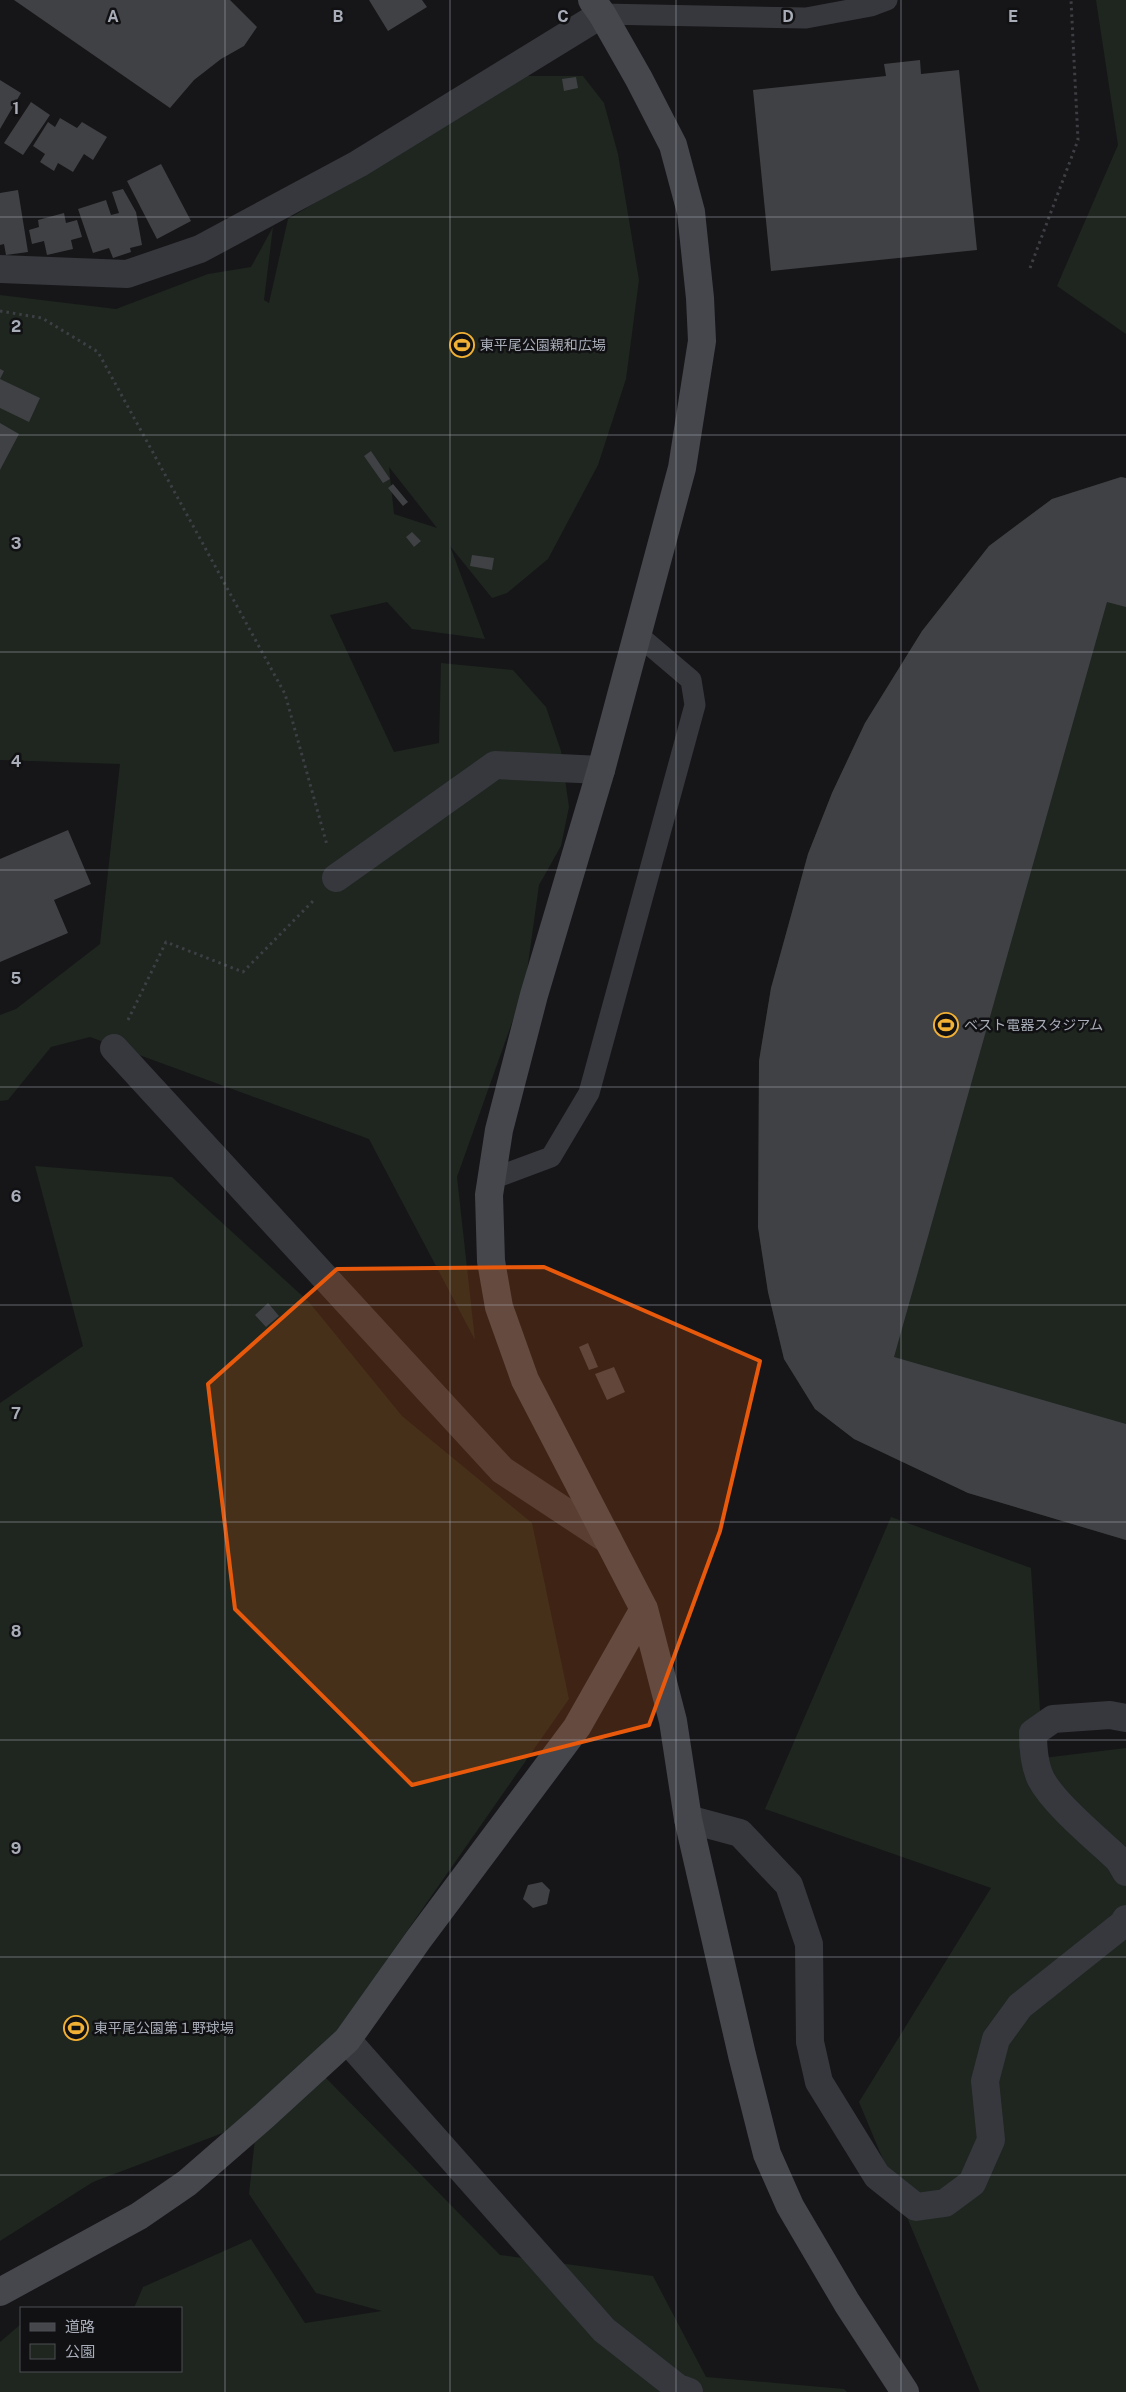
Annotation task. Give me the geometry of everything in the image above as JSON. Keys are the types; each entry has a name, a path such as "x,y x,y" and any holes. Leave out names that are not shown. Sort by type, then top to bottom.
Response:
{"street":[{"path":"0,269 127,274 200,249 358,164 597,7 639,79 673,145 691,212 701,306 702,341 682,468 602,770 534,995 499,1130 489,1195 491,1261 499,1307 525,1380 644,1609 673,1721 688,1819 742,2055 767,2154 790,2206 847,2302 905,2392"},
{"path":"336,878 495,765 602,770"},
{"path":"114,1048 502,1470 608,1540"},
{"path":"0,2292 139,2216 187,2183 347,2040 418,1940 578,1728 644,1609"},
{"path":"1126,1718 1110,1716 1053,1719 1033,1733 1034,1756 1040,1778 1052,1795 1119,1860 1126,1872"},
{"path":"688,1819 740,1833 789,1885 809,1944 810,2042 819,2082 878,2176 916,2207 945,2203 972,2183 991,2140 985,2080 996,2039 1020,2006 1123,1924 1126,1919"},
{"path":"347,2040 604,2330 678,2388 689,2392"}],"lane":[{"path":"597,7 806,18 872,6 887,0"},
{"path":"492,1179 551,1157 589,1092 693,714 695,705 691,680 638,635"}],"path":[{"path":"1030,268 1078,140 1071,0"},
{"path":"0,312 42,318 98,352 286,694 336,878 243,972 166,942 114,1048"}],"highlighted area":[{"path":"544,1267 760,1361 720,1531 649,1725 412,1785 235,1609 208,1384 337,1269"}],"green space":[{"path":"1096,0 1126,0 1126,334 1057,286 1118,145"},
{"path":"527,76 583,76 604,103 618,154 639,280 626,379 598,465 548,559 507,593 492,598 450,546 485,639 412,629 387,602 330,615 394,752 439,743 441,663 513,670 546,707 561,751 569,807 561,846 539,885 525,986 457,1177 475,1340 369,1139 90,1037 51,1047 8,1100 0,1101 0,1015 16,1009 100,944 120,764 0,760 0,295 116,309 208,274 251,267 273,227 264,300 269,303 288,219","holes":["389,467 437,528 394,514"]},
{"name":"ベスト電器スタジアム","path":"1121,477 1126,478 1126,1540 968,1493 854,1439 815,1409 784,1359 768,1292 758,1227 759,1061 771,988 808,854 832,793 865,723 922,631 989,546 1052,499"},
{"path":"35,1166 172,1177 309,1302 402,1416 532,1523 569,1699 384,1964 325,2077 500,2255 653,2276 706,2377 844,2389 847,2392 0,2392 0,2342 20,2325 20,2372 182,2372 182,2307 134,2307 143,2287 251,2239 305,2323 382,2311 316,2293 249,2194 257,2120 93,2182 0,2241 0,1403 83,1346"},
{"path":"891,1517 1031,1568 1043,1758 1126,1748 1126,2392 980,2392 859,2102 991,1888 765,1809"}],"building":[{"path":"14,0 230,0 257,27 244,46 221,59 194,80 170,108"},
{"path":"369,0 422,0 427,7 388,31"},
{"path":"920,60 921,74 959,70 977,250 771,271 753,90 886,76 884,64"},
{"path":"576,77 578,88 564,91 562,79"},
{"path":"0,80 21,93 0,129"},
{"path":"31,102 50,115 23,155 4,143"},
{"path":"60,118 77,128 82,122 107,137 93,160 84,154 73,172 58,163 54,171 40,162 45,154 33,146 48,122 55,127"},
{"path":"161,164 191,221 157,239 127,181"},
{"path":"123,189 136,212 142,245 130,248 131,252 113,258 109,248 93,253 78,209 106,200 111,215 119,213 112,192"},
{"path":"18,190 28,252 6,255 4,244 0,245 0,193"},
{"path":"64,213 66,223 77,220 82,237 71,240 73,249 47,255 44,241 32,244 29,230 39,227 38,220"},
{"path":"0,369 4,371 0,379"},
{"path":"0,379 40,398 29,422 0,408"},
{"path":"0,423 19,434 0,470"},
{"path":"371,451 390,479 383,483 364,456"},
{"name":"ベスト電器スタジアム","path":"1121,477 1126,478 1126,607 1107,602 894,1357 1126,1424 1126,1540 968,1493 854,1439 815,1409 784,1359 768,1292 758,1227 759,1061 771,988 808,854 832,793 865,723 922,631 989,546 1052,499"},
{"path":"393,484 408,502 403,506 388,488"},
{"path":"412,532 421,541 414,547 406,537"},
{"path":"472,555 494,558 492,570 470,566"},
{"path":"68,830 91,884 54,900 68,933 0,962 0,859"},
{"path":"268,1303 279,1316 266,1327 255,1315"},
{"path":"588,1343 598,1367 589,1370 579,1347"},
{"path":"614,1367 625,1392 607,1400 595,1374"},
{"path":"542,1882 550,1890 547,1904 533,1908 523,1899 528,1885"}],"place":[{"name":"東平尾公園親和広場","path":"462,345"},
{"name":"ベスト電器スタジアム","path":"946,1025"},
{"name":"東平尾公園第１野球場","path":"76,2028"}]}
